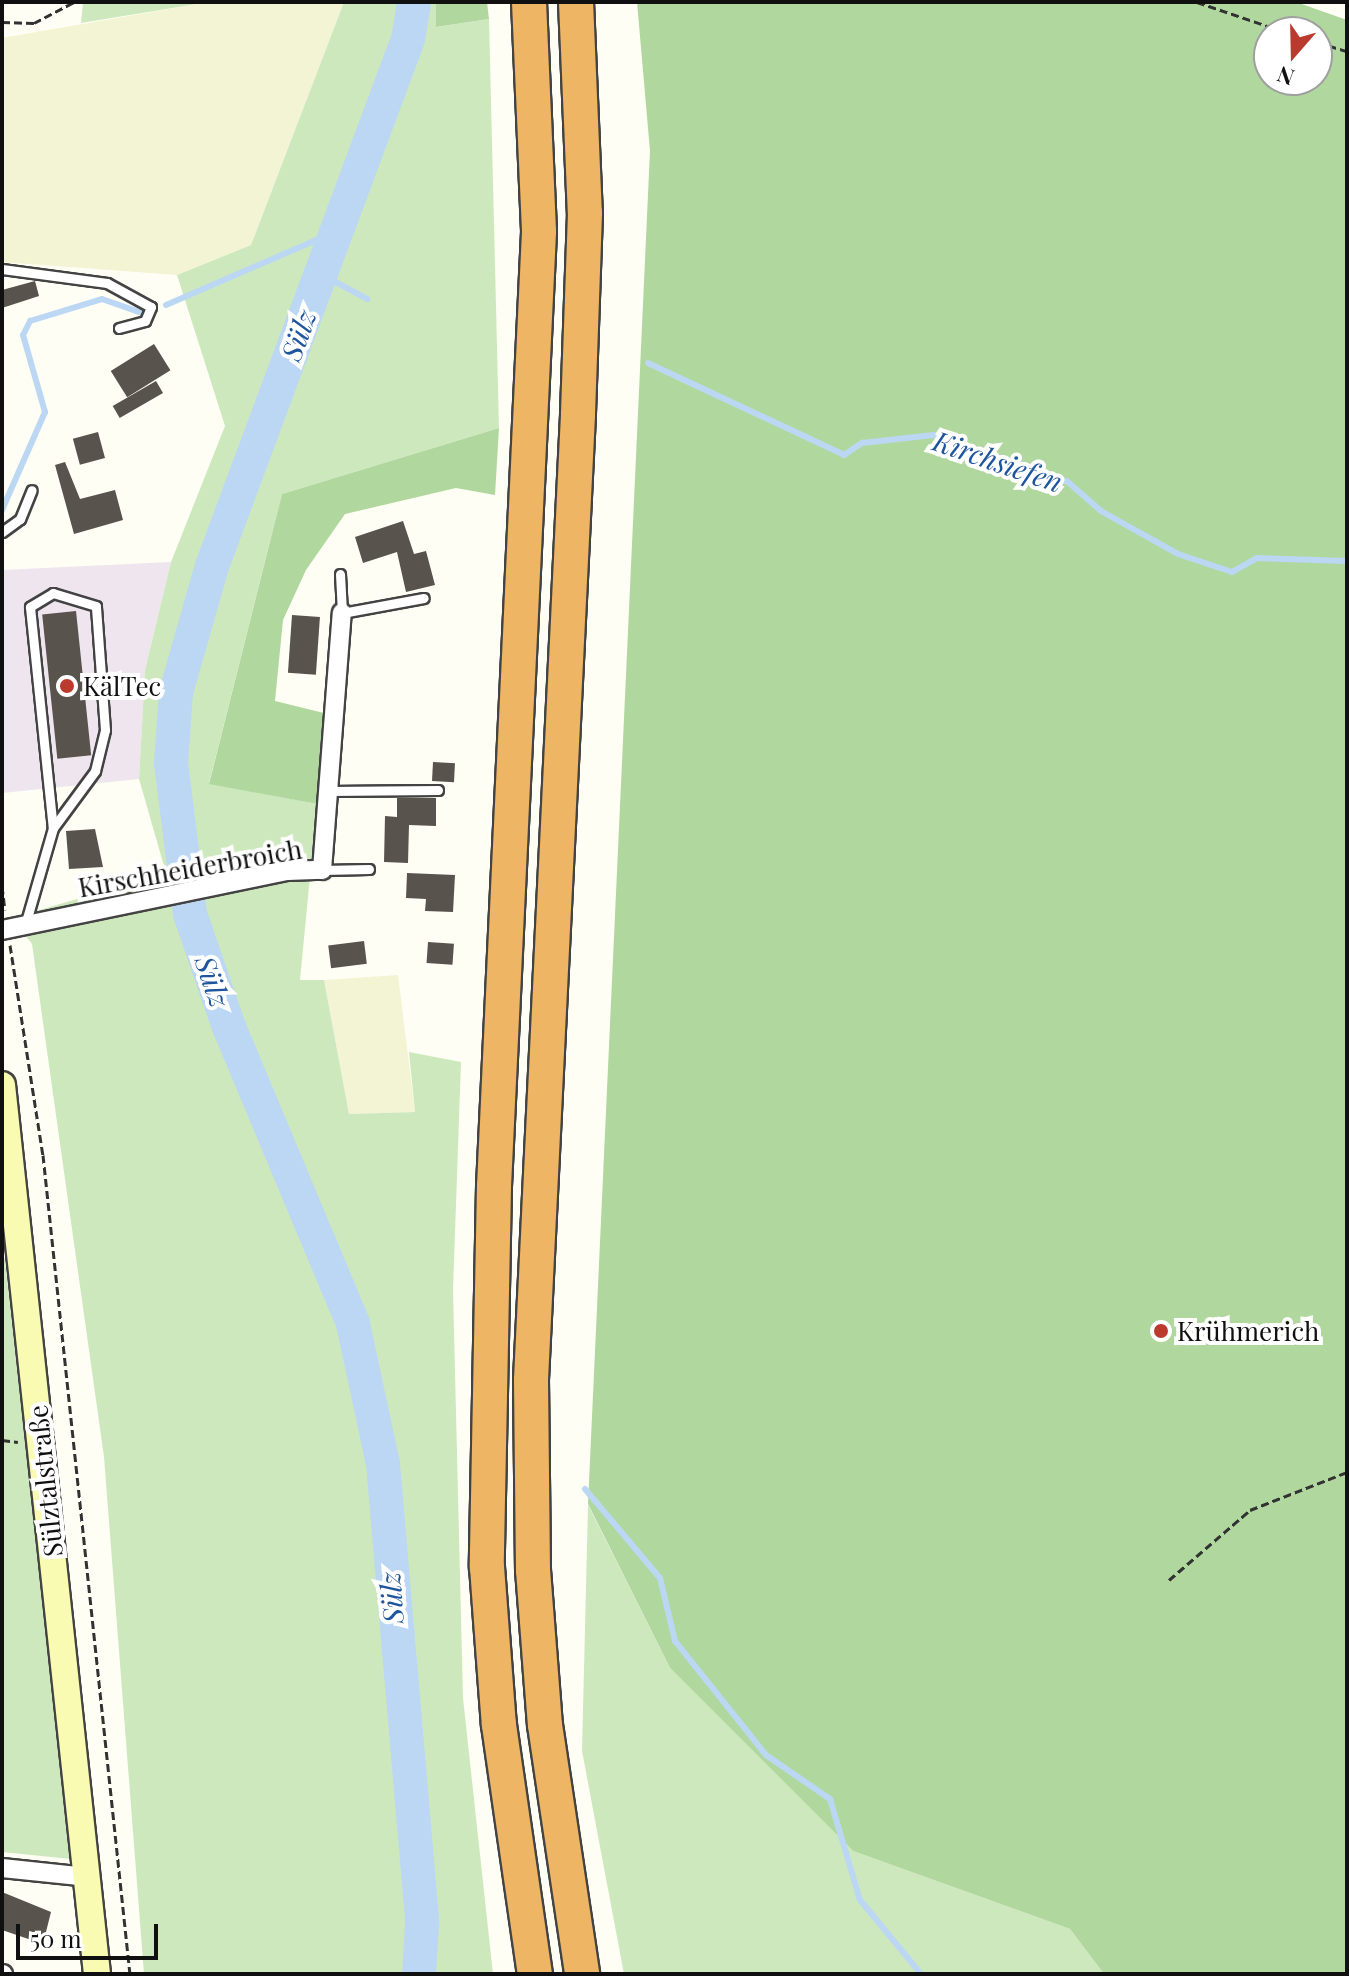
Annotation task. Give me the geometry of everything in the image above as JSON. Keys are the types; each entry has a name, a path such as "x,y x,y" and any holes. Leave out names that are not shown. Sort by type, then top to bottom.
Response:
{"highway":[{"path":"529,2 539,232 494,1186 487,1536 499,1725 535,1974"},
{"path":"576,2 585,213 579,399 531,1380 533,1570 545,1725 582,1974"}],"main road":[{"name":"Sülztalstraße","path":"2,1085 97,1974"}],"street":[{"name":"Kirschheiderbroich","path":"11,928 242,880 322,870 342,613"},
{"path":"2,1868 86,1864"}],"lane":[{"path":"2,269 107,283 151,307 145,321 119,328"},
{"path":"2,532 20,519 32,490"},
{"path":"340,574 342,613 424,598"},
{"path":"11,928 53,828 95,771 105,730 96,606 53,593 30,607 53,828"},
{"path":"328,791 438,790"},
{"path":"322,870 369,869"}],"path":[{"path":"2,22 34,23 74,2"},
{"path":"1197,2 1253,21"},
{"path":"2,886 11,928 43,1155 130,1974"},
{"path":"1169,1580 1250,1510 1347,1472"}],"shaded area":[{"path":"171,562 145,670 139,779 2,793 2,570"}],"green space":[{"path":"83,2 209,2 81,23"},
{"path":"209,2 344,2 251,245 177,275 2,262 2,38"},
{"path":"344,2 436,2 436,27 489,19 499,428 282,494 209,783 317,804 300,980 324,980 349,1114 415,1112 409,1052 461,1062 453,1290 463,1698 493,1974 144,1974 104,1457 32,944 12,918 166,873 139,779 145,670 171,562 225,426 177,275 251,245"},
{"path":"436,2 487,2 489,19 436,27"},
{"path":"637,2 1296,2 1347,20 1347,1974 1104,1974 1070,1929 853,1851 670,1668 588,1504 650,151"},
{"path":"499,428 495,495 456,488 345,514 306,570 283,620 275,701 324,713 317,804 209,784 282,494"},
{"path":"398,975 415,1112 349,1114 324,980"},
{"path":"2,1251 5,1260 71,1859 2,1852"},
{"path":"588,1505 670,1668 853,1851 1070,1929 1104,1974 624,1974 582,1751"}],"building":[{"path":"35,281 39,296 2,308 2,290"},
{"path":"154,344 170,370 127,397 111,371"},
{"path":"156,381 163,393 120,418 113,406"},
{"path":"98,432 105,458 80,465 73,439"},
{"path":"65,462 80,499 115,490 123,520 74,534 55,465"},
{"path":"403,521 414,554 426,551 435,585 406,592 397,552 363,563 355,537"},
{"name":"KälTec","path":"76,611 91,755 57,759 42,615"},
{"path":"292,615 320,617 316,675 288,673"},
{"path":"433,762 455,763 454,782 432,781"},
{"path":"397,798 436,798 436,826 409,825 408,863 384,862 385,816 397,817"},
{"path":"95,829 103,867 69,869 66,831"},
{"path":"407,873 455,875 453,912 425,911 426,899 406,898"},
{"path":"364,941 367,964 331,968 328,945"},
{"path":"428,942 454,944 452,965 427,963"},
{"path":"2,1892 51,1912 43,1944 2,1930"}],"waterway":[{"name":"Sülz","path":"414,2 408,39 212,566 176,692 171,763 190,914 229,1027 353,1324 383,1464 422,1923 419,1974"},
{"path":"166,305 335,232"},
{"name":"Kirchsiefen","path":"319,273 367,299"},
{"path":"2,510 45,412 23,335 30,321 102,299 142,313"},
{"name":"Kirchsiefen","path":"648,363 844,455 862,443 934,435 970,454 1003,458 1068,482 1101,511 1178,554 1232,572 1257,558 1347,561"},
{"path":"585,1489 660,1578 675,1641 766,1755 830,1799 860,1900 921,1974"}],"place":[{"name":"KälTec","path":"67,686"},
{"name":"Krühmerich","path":"1161,1331"}]}
